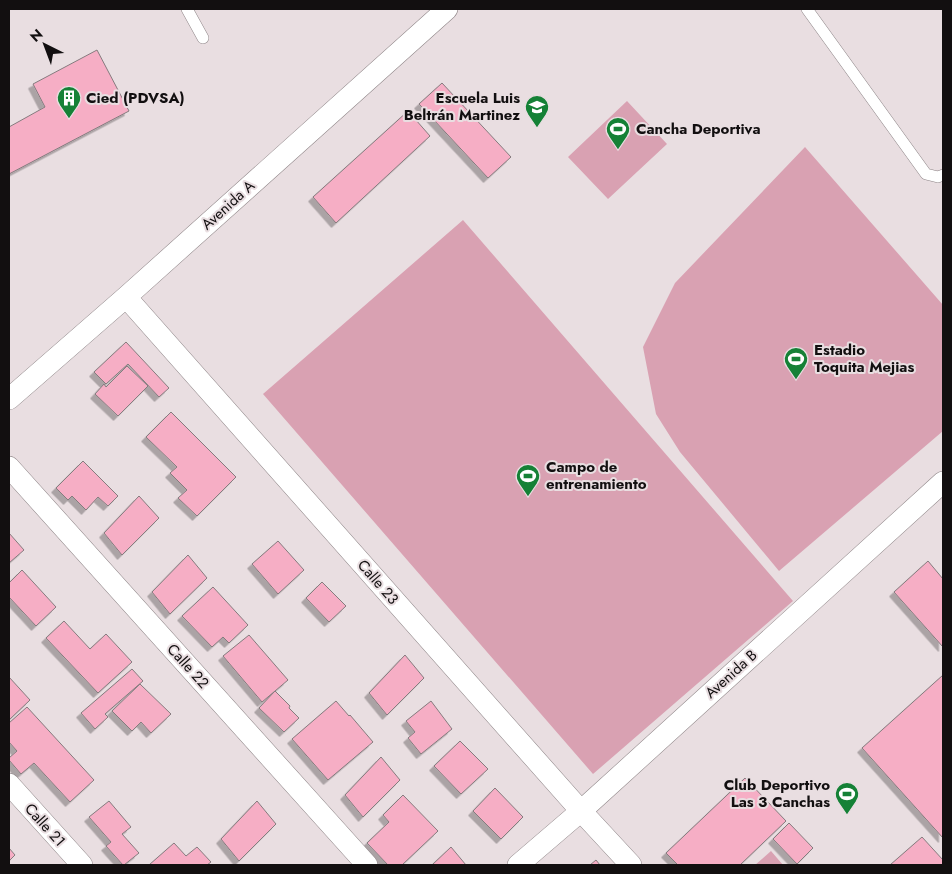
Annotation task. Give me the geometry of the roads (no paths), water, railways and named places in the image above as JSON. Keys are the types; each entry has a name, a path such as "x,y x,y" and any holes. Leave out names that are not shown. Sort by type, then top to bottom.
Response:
{"street":[{"name":"Avenida A","path":"9,399 126,297 447,9"},
{"name":"Calle 23","path":"126,297 581,811 632,865"},
{"name":"Calle 22","path":"9,466 367,865"},
{"name":"Avenida B","path":"518,865 581,811 943,482"},
{"name":"Calle 21","path":"9,784 82,865"}],"lane":[{"path":"187,9 203,38"},
{"path":"807,9 926,174 938,177 943,175"}],"place":[{"name":"Cied (PDVSA)","path":"69,119"},
{"name":"Escuela Luis Beltrán Martinez","path":"537,128"},
{"name":"Cancha Deportiva","path":"618,150"},
{"name":"Estadio Toquita Mejias","path":"796,380"},
{"name":"Campo de entrenamiento","path":"528,497"},
{"name":"Club Deportivo Las 3 Canchas","path":"847,815"}]}
